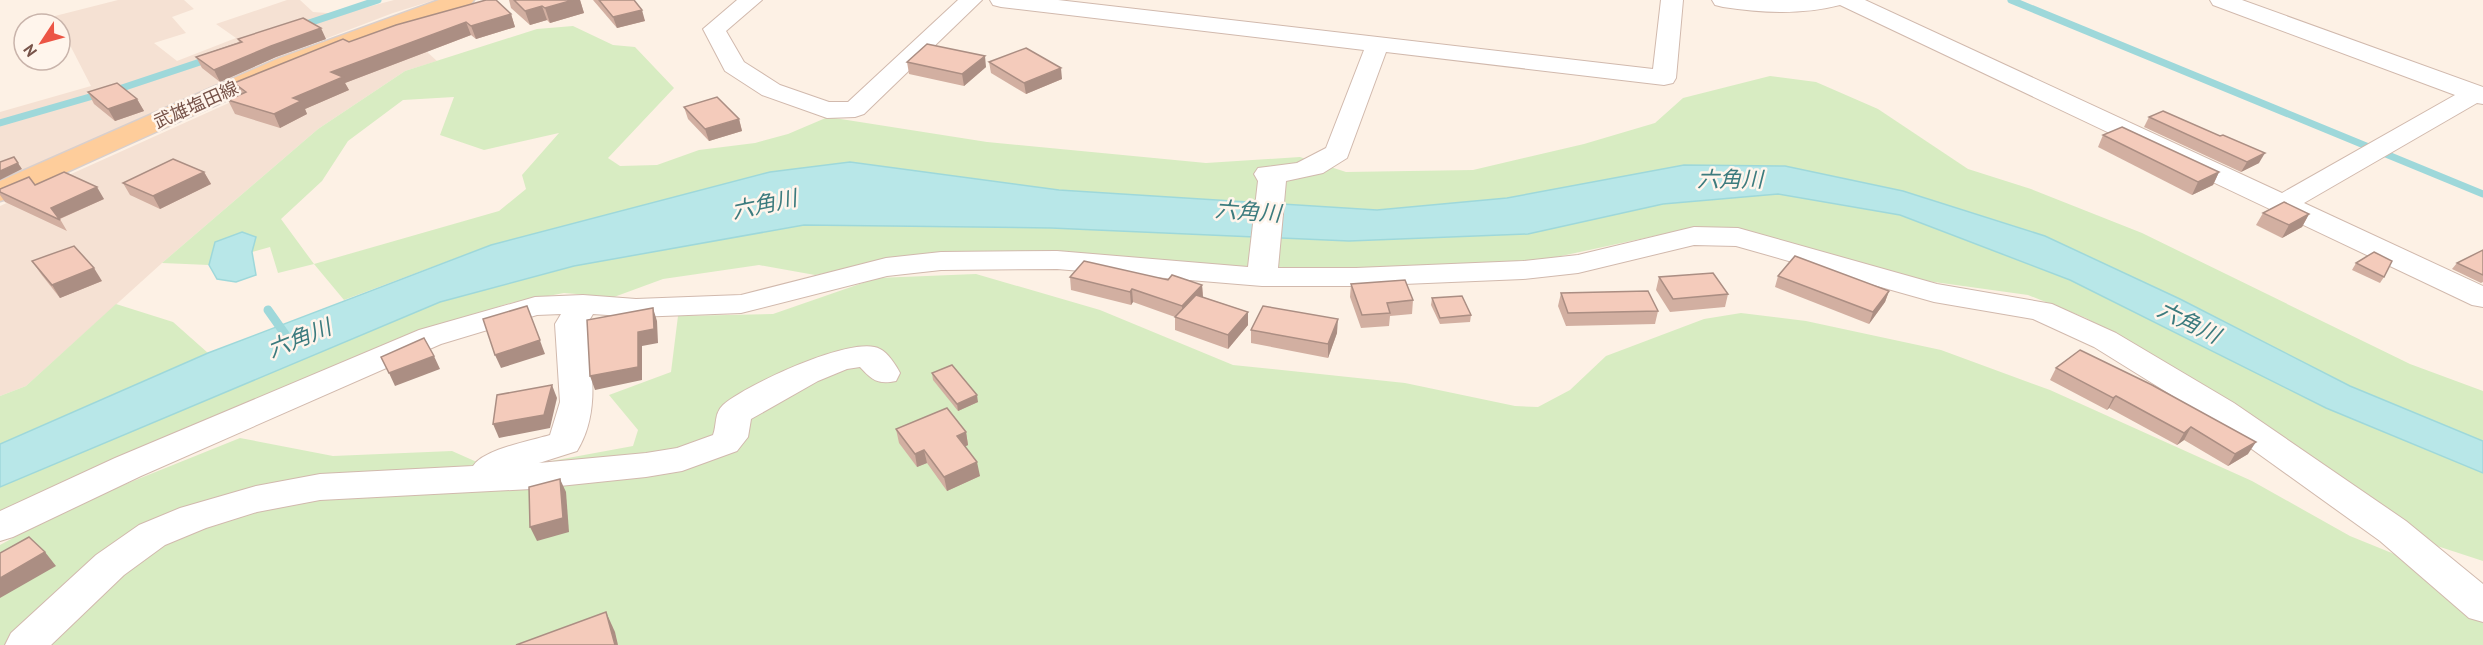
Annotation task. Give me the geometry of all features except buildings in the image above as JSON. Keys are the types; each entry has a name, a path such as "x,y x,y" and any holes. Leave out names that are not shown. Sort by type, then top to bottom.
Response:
{"main road":[{"name":"武雄塩田線","path":"0,192 333,45 462,0"}],"street":[{"path":"751,0 714,29 734,66 771,90 827,110 855,109 971,0"},
{"path":"1001,0 1664,78 1672,0"},
{"path":"1723,0 1748,5 1786,7 1834,0"},
{"path":"1847,0 2483,298"},
{"path":"2221,0 2480,95"},
{"path":"1262,273 1272,182 1268,174 1295,174 1324,164 1338,152 1377,45"},
{"path":"2283,204 2480,95"},
{"path":"0,527 128,467 430,337 535,306 583,304 636,308 741,304 886,267 941,261 1058,260 1356,277 1523,270 1578,264 1694,236 1738,237 1934,293 2041,311 2105,340 2222,411 2393,531 2483,607"},
{"path":"477,478 509,459 565,443 577,402 571,324 583,304"},
{"path":"25,645 110,565 152,535 193,518 256,499 320,487 542,475 646,465 682,459 725,443 731,437 734,414 747,405 835,362 852,356 868,356 884,373"}],"shaded area":[{"path":"118,0 184,0 194,9 172,17 186,33 154,43 177,61 236,38 216,24 287,0 300,0 313,12 341,14 394,0 435,0 393,13 317,42 0,180 0,112 91,86 72,49 71,12"},
{"path":"404,31 437,61 405,71 318,129 162,263 26,386 0,396 0,206 302,70"}],"green space":[{"path":"573,26 613,45 635,47 674,88 608,158 620,166 657,165 699,150 755,143 788,134 828,117 987,142 1206,163 1300,157 1346,172 1473,170 1584,144 1655,123 1683,98 1770,76 1816,82 1878,109 1968,169 2031,189 2142,233 2410,364 2483,391 2483,441 2350,386 2180,299 2045,236 1903,191 1785,166 1507,198 1377,210 1059,190 850,162 491,245 344,300 314,264 278,273 270,247 252,252 215,242 209,265 162,263 318,129 405,71 537,29","holes":["454,97 440,135 484,150 559,133 522,175 526,189 499,211 314,264 281,219 322,181 348,141 403,100"]},
{"path":"1778,194 1900,215 2070,280 2326,408 2483,473 2483,561 2431,544 2229,402 2086,318 2028,295 1927,281 1736,228 1696,227 1538,261 1346,268 1235,266 1047,251 934,252 815,275 759,265 663,279 614,297 564,293 506,304 424,333 0,517 0,487 19,478 440,302 574,266 804,225 1051,228 1663,204"},
{"path":"976,274 1100,310 1233,365 1405,383 1515,406 1538,407 1570,390 1606,356 1704,319 1741,313 1806,321 1941,350 2050,390 2252,481 2350,536 2409,560 2483,623 2483,645 0,645 0,545 76,504 240,438 333,456 452,451 497,471 633,446 638,430 609,395 671,372 678,316 773,314 877,278"},
{"path":"116,304 173,322 208,353 0,444 0,396 26,386"}],"water":[{"name":"六角川","path":"850,162 1059,190 1377,210 1507,198 1684,165 1785,166 1903,191 2045,236 2180,299 2350,386 2483,441 2483,473 2326,408 2070,280 1900,215 1778,194 1663,204 1528,234 1349,241 1051,228 804,225 574,266 440,302 0,487 0,444 208,353 491,245 770,172"},
{"path":"242,232 256,237 252,252 256,275 236,282 217,279 209,265 215,242"}],"waterway":[{"path":"303,25 378,0"},
{"path":"2011,0 2483,194"},
{"path":"113,91 209,59"},
{"path":"0,123 100,94"},
{"name":"六角川","path":"268,310 285,334"}]}
